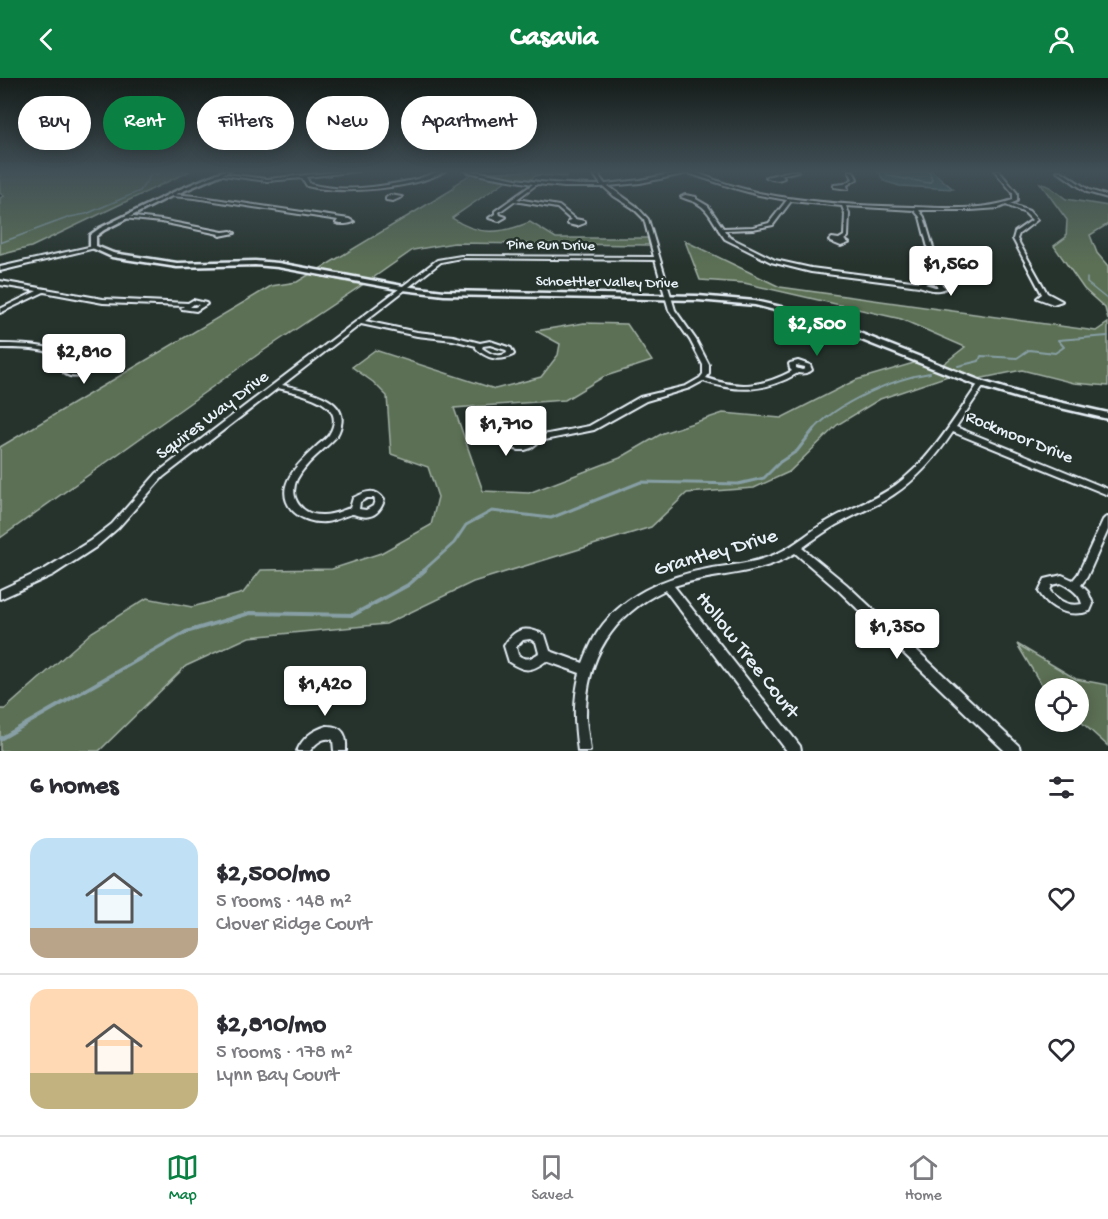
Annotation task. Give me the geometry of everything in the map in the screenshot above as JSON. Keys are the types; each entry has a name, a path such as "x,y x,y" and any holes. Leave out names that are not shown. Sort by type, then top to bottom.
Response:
{"street":[{"path":"0,269 93,247 93,235 156,202"},
{"path":"230,202 344,220"},
{"path":"498,215 497,212 511,202"},
{"path":"529,202 558,207 574,220"},
{"path":"537,439 591,428 643,399 688,387 702,380 706,374 706,365 693,340 672,310 650,226 644,215 626,202"},
{"path":"699,202 707,207 720,229 733,242 780,263 811,270 920,284 935,289 943,288 933,280"},
{"path":"720,229 753,228 771,224 787,202"},
{"path":"811,202 844,206 915,208 984,209 1008,206 1027,212 1035,220 1017,233 1015,239 1045,294"},
{"path":"1008,206 1013,202"},
{"path":"841,240 846,237 847,214 844,206"},
{"path":"915,208 922,217 937,271 933,280 920,284"},
{"path":"125,217 161,221 223,233"},
{"name":"Schoettler Valley Drive","path":"93,247 112,255 177,265 255,262 403,288 465,294 728,299 781,308 825,322 981,384 1043,402 1108,416"},
{"name":"Pine Run Drive","path":"445,259 461,257 658,259"},
{"name":"Squires Way Drive","path":"0,595 49,572 93,544 115,526 160,475 403,288 445,259"},
{"path":"0,283 119,303 188,304"},
{"path":"0,311 42,291"},
{"path":"361,322 480,345"},
{"path":"0,346 15,346 65,355 78,364"},
{"path":"702,380 731,387 760,387 779,382 797,371"},
{"name":"Grantley Drive","path":"584,751 581,727 585,669 595,646 614,619 627,606 667,585 710,571 769,562 796,549 819,530 901,485 928,458 981,384"},
{"path":"278,386 327,402 333,406 338,416 334,434 294,477 288,493 289,500 301,513 321,519 354,510"},
{"name":"Rockmoor Drive","path":"951,428 1108,492"},
{"path":"1075,585 1082,578 1108,520"},
{"path":"796,549 842,587 1014,751"},
{"name":"Hollow Tree Court","path":"667,585 795,751"},
{"path":"545,655 585,669"},
{"path":"303,751 310,739 328,732 338,736 341,741 340,751"}],"green space":[{"path":"0,202 124,202 31,247 0,255"},
{"path":"431,202 475,202 452,218 480,230 499,231 530,222 556,238 648,238 649,245 454,243 413,250 370,280 318,270"},
{"path":"1054,202 1086,202 1108,206 1108,224 1090,235 1097,253 1108,266 1108,320 1105,308 1084,289 1054,246 1066,237 1067,220"},
{"path":"685,241 780,287 1096,331 1108,323 1108,386 1074,383 1022,370 978,379 942,365 965,347 901,319 744,283 700,280"},
{"path":"310,274 362,285 260,353 0,538 0,447 271,286 297,282"},
{"path":"584,323 627,324 652,361 603,377 565,400 454,408 483,491 529,493 620,458 663,433 723,413 781,418 856,380 917,362 951,375 880,399 837,425 789,472 754,488 687,493 651,527 473,582 386,624 249,637 186,666 99,751 0,751 0,709 5,709 92,632 147,598 192,607 243,593 261,570 332,569 381,553 431,525 438,497 428,467 391,454 387,396 373,382 352,367 375,350 495,389 541,377 558,355 560,344 536,331"},
{"path":"1017,644 1074,678 1037,678"},
{"path":"1089,681 1108,685 1108,746 1089,729"}],"waterway":[{"path":"0,243 113,202"},
{"path":"1087,278 1087,283 1108,300"},
{"path":"958,366 979,361 981,356 1017,358 1029,350 1055,353 1064,347 1058,340 1108,336"},
{"path":"813,431 836,411 867,393 900,380 930,373"},
{"path":"423,571 454,543 466,525 492,511 551,518 641,482 738,484 764,478 780,462 797,451 814,429"},
{"path":"0,739 186,632 250,613 353,615 408,585 425,570"}]}
